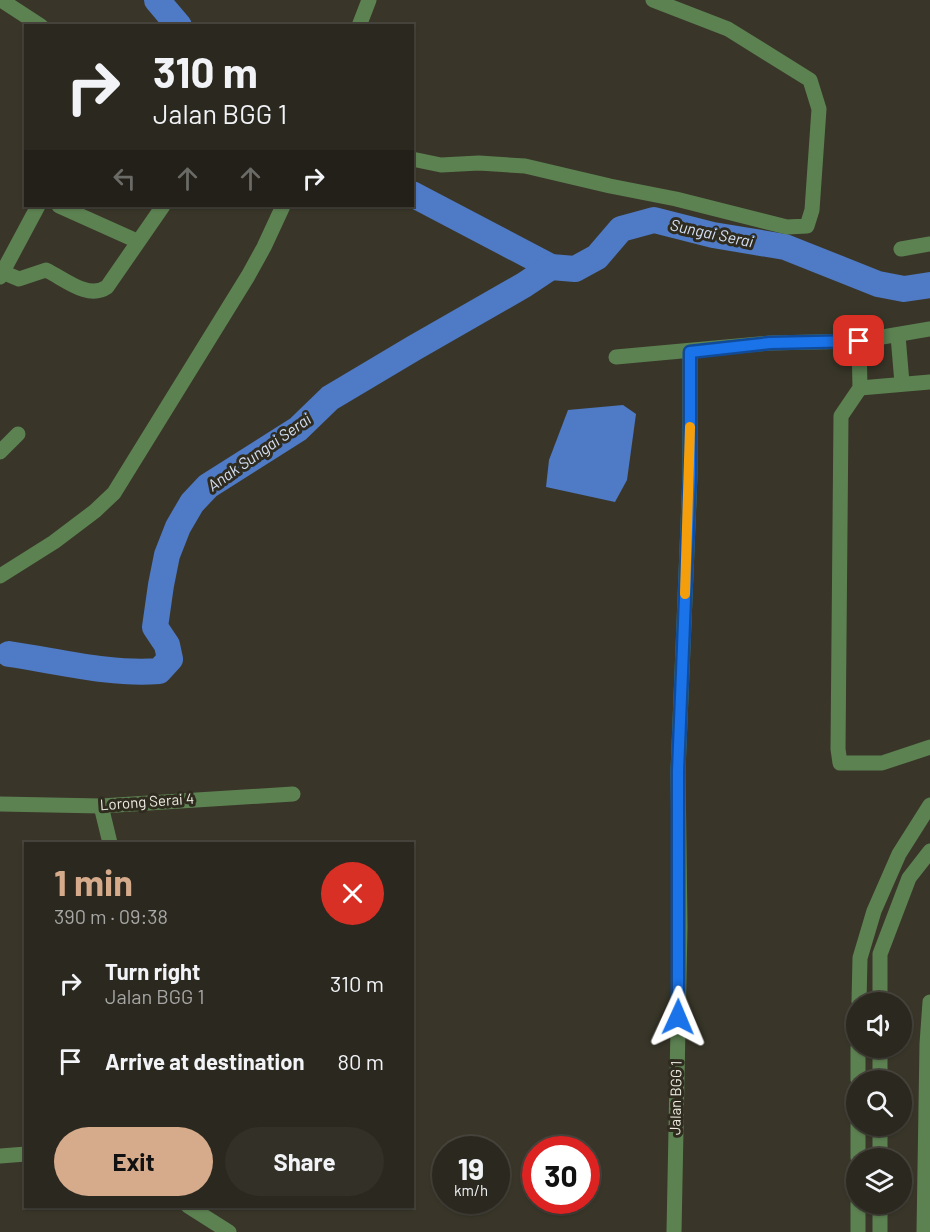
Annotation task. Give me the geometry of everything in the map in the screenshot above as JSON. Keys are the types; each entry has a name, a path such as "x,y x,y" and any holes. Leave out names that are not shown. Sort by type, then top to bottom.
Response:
{"street":[{"path":"1,0 38,24"},
{"path":"360,24 369,0"},
{"path":"414,159 441,165 478,163 525,166 676,199 787,227 807,226 812,210 819,109 810,80 728,29 653,0"},
{"path":"37,207 1,275 19,279 46,270 94,293 107,287 163,207"},
{"path":"61,207 137,242"},
{"path":"0,575 54,542 95,511 114,493 248,276 264,247 279,207"},
{"path":"902,249 930,244"},
{"path":"616,357 770,343 859,341 929,330"},
{"path":"898,336 902,384"},
{"path":"859,341 860,388 842,416 838,640 840,764 882,763 930,747"},
{"name":"Jalan BGG 1","path":"674,1232 680,926 678,771 690,475 690,352"},
{"path":"860,388 930,382"},
{"path":"0,452 18,434"},
{"name":"Lorong Serai 4","path":"0,804 101,806 293,794"},
{"path":"859,992 860,958 874,911 899,854 930,805"},
{"path":"101,806 110,842"},
{"path":"880,992 880,954 909,878 930,851"},
{"path":"924,1232 930,1002"},
{"path":"0,1156 24,1154"},
{"path":"191,1208 229,1232"},
{"path":"858,1214 858,1232"},
{"path":"880,1214 880,1232"}],"water":[{"path":"623,405 636,414 627,480 615,502 546,487 549,460 568,410"}],"waterway":[{"name":"Sungai Serai","path":"157,0 177,24"},
{"name":"Sungai Serai","path":"414,195 551,267 575,269 597,257 621,229 654,220 713,235 785,247 878,284 904,289 930,285"},
{"name":"Anak Sungai Serai","path":"9,654 84,667 140,672 159,671 170,659 167,645 155,627 167,555 178,527 192,503 208,486 298,429 330,398 551,267"}],"slow traffic":[{"path":"685,594 690,427"}],"route":[{"path":"678,1017 680,926 678,771 690,475 690,352 770,343 859,341"}]}
